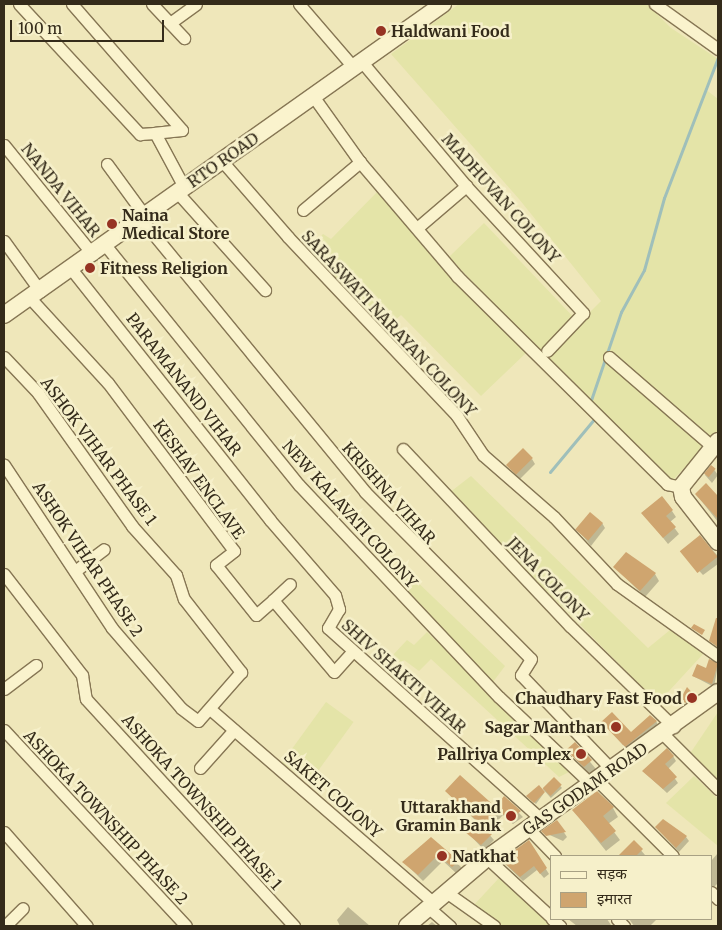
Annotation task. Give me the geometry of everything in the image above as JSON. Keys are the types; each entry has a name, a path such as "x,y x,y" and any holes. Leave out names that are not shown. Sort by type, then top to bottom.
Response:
{"street":[{"path":"19,4 140,134 182,130 72,4"},
{"path":"152,4 184,38"},
{"path":"170,23 196,4"},
{"name":"MADHUVAN COLONY","path":"299,4 358,65 583,313 547,351"},
{"name":"RTO ROAD","path":"4,315 72,270 181,189 222,162 443,4"},
{"path":"656,4 718,50"},
{"path":"313,96 360,162 458,276 667,484 681,487"},
{"path":"156,133 181,189 265,290"},
{"name":"NANDA VIHAR","path":"4,145 99,250"},
{"name":"SARASWATI NARAYAN COLONY","path":"222,162 288,237 457,416 482,454 554,517 618,584 718,656"},
{"path":"303,210 360,162"},
{"path":"107,164 143,218"},
{"path":"417,228 466,186"},
{"name":"KRISHNA VIHAR","path":"143,218 364,492 530,659 521,675 612,770"},
{"path":"4,241 35,294"},
{"name":"NEW KALAVATI COLONY","path":"99,250 299,485 492,690 672,855"},
{"name":"PARAMANAND VIHAR","path":"72,270 270,520"},
{"name":"KESHAV ENCLAVE","path":"35,294 108,384 234,551 216,565 256,615 273,600"},
{"name":"ASHOK VIHAR PHASE 1","path":"4,357 38,393 132,526 176,575 184,599 241,672 210,709"},
{"path":"610,357 715,449 681,487"},
{"name":"JENA COLONY","path":"403,449 668,730 718,789"},
{"name":"ASHOK VIHAR PHASE 2","path":"4,465 112,628 180,708 196,722 210,709"},
{"path":"681,487 683,497 718,542"},
{"name":"SHIV SHAKTI VIHAR","path":"270,520 340,602 328,628 352,652 541,819"},
{"path":"75,571 104,549"},
{"name":"ASHOKA TOWNSHIP PHASE 1","path":"4,574 82,675 86,699 294,926"},
{"path":"290,584 273,600 332,671 352,652"},
{"path":"4,689 36,665"},
{"name":"GAS GODAM ROAD","path":"408,926 487,858 717,695"},
{"name":"SAKET COLONY","path":"210,709 437,901"},
{"name":"ASHOKA TOWNSHIP PHASE 2","path":"4,730 186,926"},
{"path":"200,768 234,730"},
{"path":"528,828 554,855"},
{"path":"4,832 86,926"},
{"path":"487,858 550,917"},
{"path":"437,901 450,926"},
{"path":"437,901 494,926"},
{"path":"5,926 23,908"}],"green space":[{"path":"459,4 647,4 671,28 718,59 705,89 718,99 718,431 674,479 666,477 543,356 449,257 484,223 579,323 601,301 519,199 391,54"},
{"path":"378,191 528,351 481,396 401,315 382,332 309,249 323,234 331,239"},
{"path":"471,476 648,648 670,630 704,653 658,703 449,493"},
{"path":"397,574 403,580 410,575 505,666 493,682 389,581"},
{"path":"427,632 573,770 559,777 431,659 419,671 404,660 387,679 378,671 407,640 414,645"},
{"path":"326,702 354,722 309,783 282,763"},
{"path":"718,712 718,784 689,755"},
{"path":"694,776 718,799 718,846 666,803"},
{"path":"499,878 553,926 498,926 473,906"}],"building":[{"path":"523,448 533,458 516,475 506,465"},
{"path":"711,465 716,469 709,477 704,474"},
{"path":"706,483 718,496 718,519 695,494"},
{"path":"662,496 673,510 666,516 676,527 663,538 641,513"},
{"path":"590,512 603,523 588,541 575,530"},
{"path":"700,535 718,557 697,573 680,551"},
{"path":"626,552 656,573 640,591 613,567"},
{"path":"716,618 718,618 718,647 709,641"},
{"path":"694,624 705,630 702,635 691,628"},
{"path":"709,659 718,663 712,684 692,676 697,664 706,668"},
{"path":"687,687 695,696 685,703 681,698"},
{"name":"Sagar Manthan","path":"612,712 631,732 650,715 657,721 625,747 601,722"},
{"path":"575,742 592,760 584,767 566,750"},
{"path":"667,748 674,756 665,764 677,777 663,789 642,771"},
{"path":"460,775 499,810 496,807 504,796 521,811 509,820 500,811 484,827 492,834 481,845 465,832 476,820 445,791"},
{"path":"554,777 562,785 550,796 543,788"},
{"path":"539,785 545,792 534,803 526,796"},
{"path":"597,791 614,807 603,816 616,831 601,843 572,810"},
{"path":"663,819 687,836 676,848 655,827"},
{"path":"557,820 566,832 546,836 541,831"},
{"path":"431,837 459,861 452,867 438,855 418,875 402,862"},
{"path":"529,840 547,868 540,874 534,866 520,877 501,860"},
{"path":"634,840 643,849 637,855 619,855"}],"waterway":[{"path":"590,403 621,312 644,270 664,198 718,57"},
{"path":"550,472 595,418"}],"place":[{"name":"Haldwani Food","path":"381,31"},
{"name":"Naina Medical Store","path":"112,224"},
{"name":"Fitness Religion","path":"90,268"},
{"name":"Chaudhary Fast Food","path":"692,698"},
{"name":"Sagar Manthan","path":"616,727"},
{"name":"Pallriya Complex","path":"581,754"},
{"name":"Uttarakhand Gramin Bank","path":"511,816"},
{"name":"Natkhat","path":"442,856"}]}
